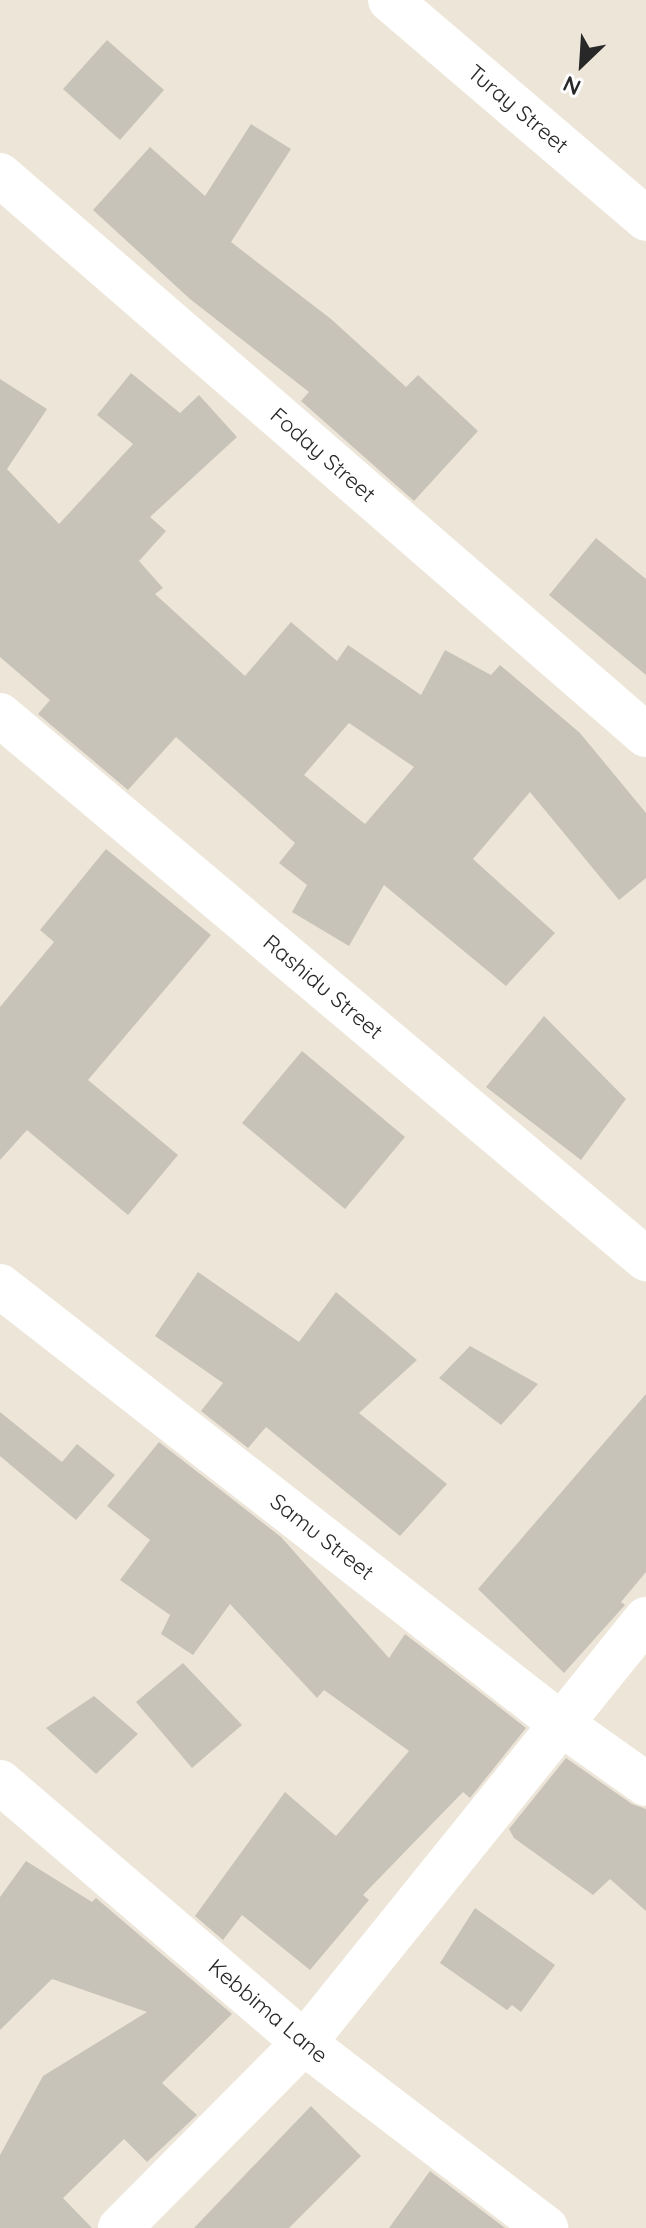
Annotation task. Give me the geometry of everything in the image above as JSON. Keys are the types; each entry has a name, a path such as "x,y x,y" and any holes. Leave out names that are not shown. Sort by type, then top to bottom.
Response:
{"street":[{"name":"Turay Street","path":"390,0 646,219"},
{"name":"Foday Street","path":"0,175 646,735"},
{"name":"Rashidu Street","path":"0,715 646,1259"},
{"name":"Samu Street","path":"0,1286 560,1723 646,1784"},
{"path":"120,2228 304,2043 646,1619"},
{"name":"Kebbima Lane","path":"0,1782 304,2043 546,2228"}],"building":[{"path":"107,40 164,90 120,140 63,89"},
{"path":"251,124 291,149 231,242 331,319 406,387 418,375 478,431 414,501 301,401 309,392 190,299 93,210 150,147 205,196"},
{"path":"131,373 180,413 199,395 237,437 150,517 166,531 139,561 163,588 155,594 245,676 291,622 337,661 348,645 421,695 445,650 491,675 500,665 580,733 646,813 646,878 619,900 530,792 473,859 555,933 506,986 384,885 349,946 292,912 307,885 279,863 295,843 176,737 128,790 38,714 50,700 0,657 0,379 47,409 7,469 59,524 133,444 97,415","holes":["349,723 414,767 365,824 304,775"]},
{"path":"596,538 646,579 646,675 549,595"},
{"path":"106,849 211,935 88,1080 178,1155 128,1215 27,1130 0,1160 0,1007 54,942 40,930"},
{"path":"544,1016 626,1099 581,1160 486,1087"},
{"path":"302,1051 405,1137 345,1209 242,1123"},
{"path":"198,1272 299,1342 336,1292 417,1360 359,1413 447,1484 400,1536 266,1427 248,1448 201,1411 223,1383 155,1336"},
{"path":"470,1346 538,1384 501,1425 439,1378"},
{"path":"646,1394 646,1572 621,1602 625,1605 564,1673 478,1589"},
{"path":"0,1412 62,1462 77,1444 115,1475 76,1520 0,1456"},
{"path":"159,1442 281,1537 389,1658 405,1634 526,1728 470,1798 463,1792 363,1895 369,1900 310,1970 242,1915 223,1940 195,1916 285,1792 336,1836 409,1751 324,1690 317,1698 230,1604 193,1655 161,1634 170,1615 120,1580 150,1540 107,1506"},
{"path":"183,1663 242,1725 192,1768 136,1702"},
{"path":"94,1696 138,1734 96,1774 46,1728"},
{"path":"566,1758 632,1804 646,1809 646,1911 610,1879 593,1895 514,1838 509,1829"},
{"path":"26,1861 92,1902 96,1898 232,2014 162,2083 197,2115 147,2162 124,2139 63,2198 92,2228 0,2228 0,2155 43,2076 147,2012 52,1979 0,2030 0,1897"},
{"path":"475,1908 555,1965 521,2012 512,2005 507,2010 440,1963"},
{"path":"311,2106 361,2156 289,2228 194,2228"},
{"path":"430,2171 505,2228 389,2228"}]}
